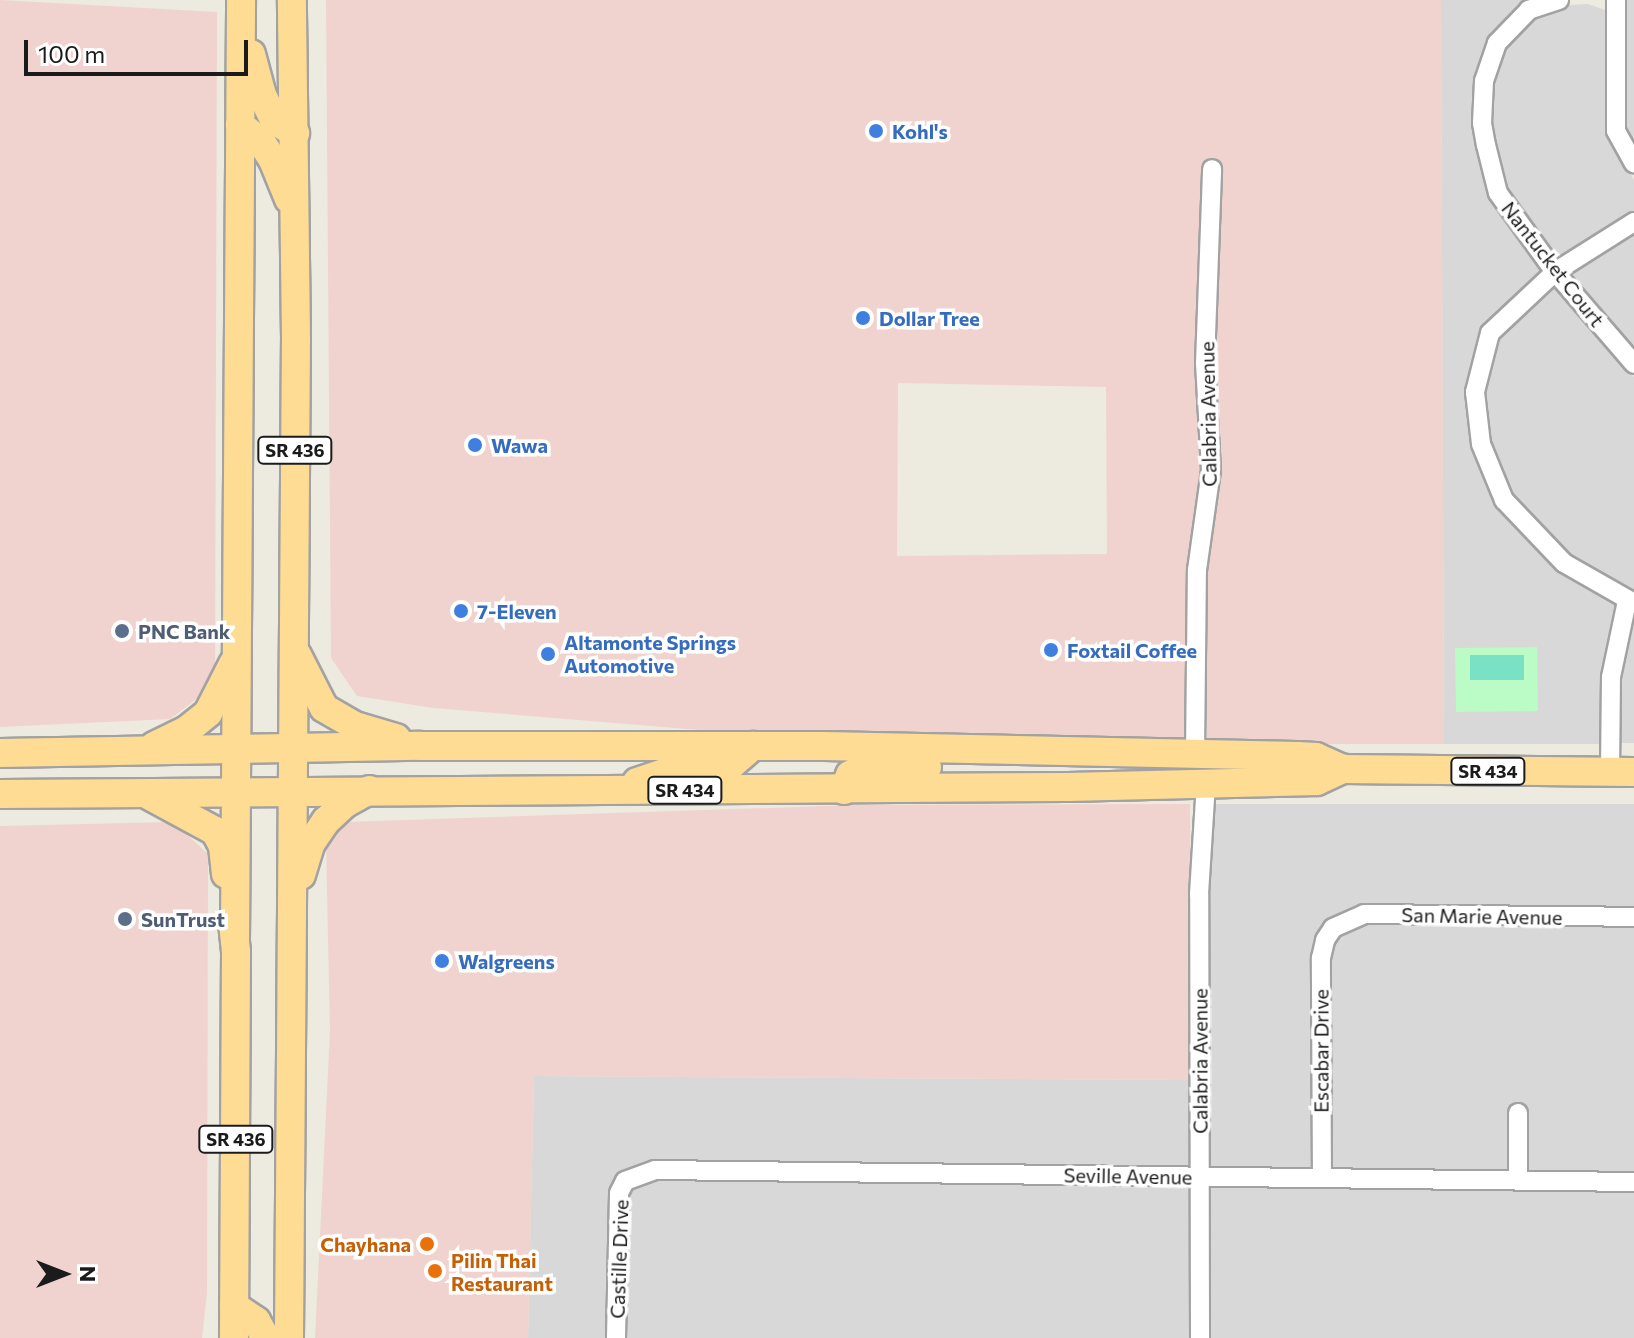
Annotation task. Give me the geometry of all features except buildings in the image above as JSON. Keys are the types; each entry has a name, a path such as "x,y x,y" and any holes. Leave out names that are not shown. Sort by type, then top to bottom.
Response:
{"main road":[{"name":"SR 436","path":"289,1338 296,215 292,0"},
{"name":"SR 436","path":"234,1338 241,9"},
{"path":"241,9 262,95 274,120 295,133"},
{"path":"240,125 262,143 273,160 296,215"},
{"path":"293,646 324,708 355,726 420,746"},
{"path":"145,750 187,730 208,713 238,652"},
{"name":"SR 434","path":"0,753 420,746 753,746 1297,756 1316,757 1343,769 1622,772"},
{"path":"609,790 676,769 732,764 753,746"},
{"path":"844,790 850,775 864,768 976,767 1003,751"},
{"path":"1041,787 1056,772 1165,771 1195,754"},
{"path":"1206,784 1238,765 1275,765 1297,756"},
{"name":"SR 434","path":"0,794 238,790 844,790 1206,784 1317,781 1343,769"},
{"path":"292,903 311,843 326,821 344,804 369,790"},
{"path":"142,792 215,831 223,846 235,940"},
{"path":"234,1306 256,1321 266,1338"}],"street":[{"name":"Nantucket Court","path":"1559,0 1529,10 1497,43 1484,81 1482,123 1498,193 1555,272 1634,364"},
{"path":"1610,2 1616,131 1634,163"},
{"name":"Calabria Avenue","path":"1195,754 1197,570 1211,470 1205,363 1212,169"},
{"path":"1622,772 1611,677 1630,602 1564,563 1504,500 1481,444 1475,392 1490,333 1555,272 1634,222"},
{"name":"Calabria Avenue","path":"1200,1338 1199,894 1206,784"},
{"name":"San Marie Avenue","path":"1333,928 1364,914 1634,917"},
{"name":"Escabar Drive","path":"1322,1178 1321,958 1325,940 1333,928"},
{"path":"1518,1113 1518,1181"},
{"name":"Seville Avenue","path":"625,1181 655,1170 1634,1182"},
{"name":"Castille Drive","path":"616,1338 616,1209 625,1181"}],"shaded area":[{"path":"0,0 217,12 215,685 170,719 0,727"},
{"path":"326,0 1441,0 1444,744 1207,744 1206,570 1220,470 1213,363 1221,228 1220,161 1203,162 1196,363 1202,470 1189,744 810,739 433,708 357,696 331,658","holes":["898,383 1106,387 1107,554 897,556"]},
{"path":"1441,0 1534,0 1488,41 1476,78 1473,122 1544,271 1483,329 1472,444 1557,568 1617,605 1602,676 1602,744 1444,744"},
{"path":"1625,0 1634,0 1634,147 1624,130"},
{"path":"1588,4 1608,11 1607,131 1634,180 1634,213 1558,261 1506,190 1491,122 1493,82 1504,47 1534,16 1570,5"},
{"path":"1634,232 1634,352 1568,274"},
{"path":"1554,284 1634,377 1634,595 1570,557 1512,496 1489,442 1484,393 1498,337"},
{"path":"1634,611 1634,743 1619,743 1620,678"},
{"path":"1190,804 1191,1080 534,1076 528,1338 315,1338 330,1031 326,842 345,822 857,805"},
{"path":"1207,804 1634,804 1634,910 1364,907 1330,918 1321,926 1312,958 1313,1170 1209,1169"},
{"path":"173,822 208,854 207,1293 202,1338 0,1338 0,826"},
{"path":"1365,922 1634,925 1634,1174 1527,1173 1526,1106 1509,1106 1509,1173 1331,1170 1329,959 1340,934"},
{"path":"534,1076 1191,1080 1192,1169 656,1162 635,1167 613,1179 608,1209 607,1338 528,1338"},
{"path":"657,1177 1192,1184 1191,1338 625,1338 628,1196 632,1186"},
{"path":"1209,1184 1634,1189 1634,1338 1209,1338"}],"green space":[{"path":"1537,647 1538,711 1456,712 1455,648"},
{"path":"1470,655 1524,655 1524,680 1470,680"}],"place":[{"name":"Kohl's","path":"876,131"},
{"name":"Dollar Tree","path":"863,318"},
{"name":"Wawa","path":"475,445"},
{"name":"7-Eleven","path":"461,611"},
{"name":"PNC Bank","path":"122,631"},
{"name":"Foxtail Coffee","path":"1051,650"},
{"name":"Altamonte Springs Automotive","path":"548,654"},
{"name":"SunTrust","path":"125,919"},
{"name":"Walgreens","path":"442,961"},
{"name":"Chayhana","path":"427,1244"},
{"name":"Pilin Thai Restaurant","path":"435,1271"}]}
